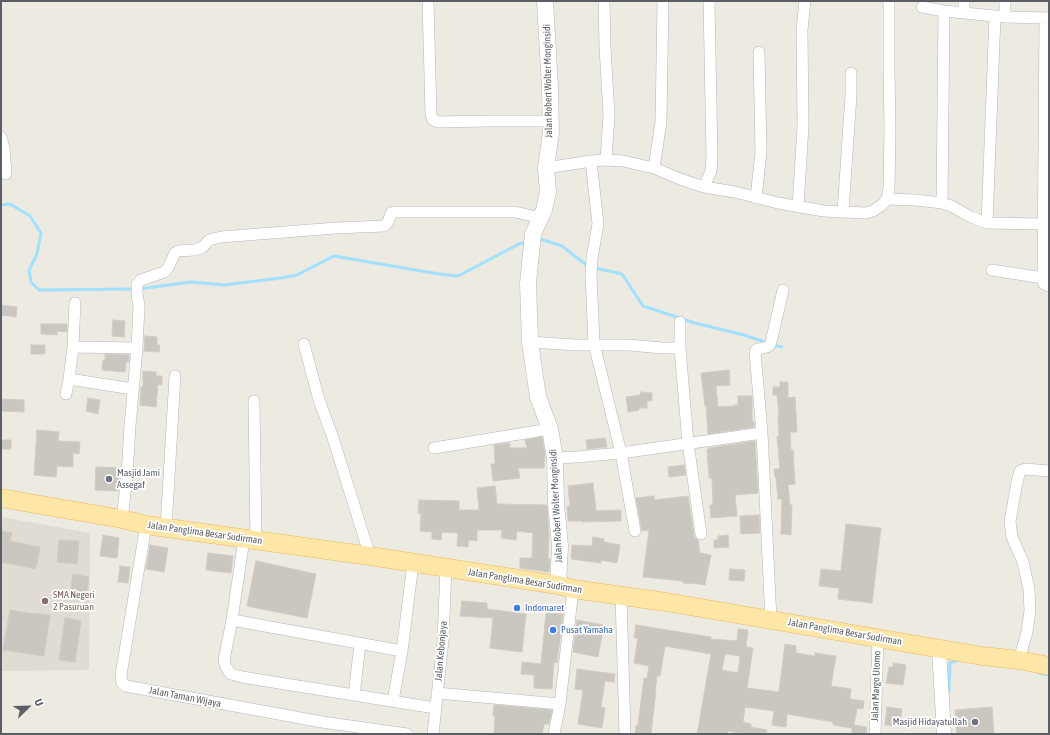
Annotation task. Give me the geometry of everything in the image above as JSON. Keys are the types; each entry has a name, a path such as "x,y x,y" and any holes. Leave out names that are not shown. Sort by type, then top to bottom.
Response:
{"main road":[{"name":"Jalan Robert Wolter Monginsidi","path":"546,1 551,132 546,168 548,192 544,210 532,241 528,283 530,342 538,398 550,429 555,458 556,504 566,587"},
{"name":"Jalan Panglima Besar Sudirman","path":"1,498 146,525 370,556 666,602 945,650 1019,660 1049,666"}],"street":[{"path":"428,1 431,114 433,120 438,122 487,120 551,121"},
{"path":"604,1 609,115 606,160"},
{"path":"654,168 661,122 663,1"},
{"path":"704,187 711,171 712,156 709,1"},
{"path":"798,207 803,126 802,30 805,1"},
{"path":"546,168 591,161 623,161 654,168 704,187 735,192 798,207 843,212 866,213 873,211 884,204 887,199 889,188 889,1"},
{"path":"964,1 964,13"},
{"path":"987,223 1000,16 1005,1"},
{"path":"922,7 964,13 1047,18 1043,224 1046,282 992,270"},
{"path":"942,203 944,11"},
{"path":"756,198 760,152 759,52"},
{"path":"843,212 851,95 851,73"},
{"path":"1,137 4,148 6,174"},
{"path":"591,161 598,224 592,258 591,275 594,344 621,453 635,531"},
{"path":"887,199 942,203 987,223 1043,224"},
{"path":"122,520 137,348 139,305 137,289 141,280 164,272 168,268 175,253 195,250 203,247 211,238 336,228 384,226 388,222 391,213 394,212 515,212 541,218"},
{"path":"771,620 762,433 755,352 758,349 767,347 771,342 783,290"},
{"path":"66,394 70,379 75,303"},
{"path":"680,322 680,348 688,443 701,534"},
{"path":"530,342 680,348"},
{"path":"304,344 319,400 370,556"},
{"path":"73,347 137,348"},
{"path":"166,528 176,376"},
{"path":"70,379 133,388"},
{"path":"254,401 250,540 224,660 226,667 231,674 242,677 435,708"},
{"path":"434,448 550,429"},
{"path":"555,458 621,453 762,433"},
{"path":"1019,660 1027,632 1030,611 1029,589 1023,562 1012,538 1010,521 1016,482 1020,471 1025,469 1049,471"},
{"name":"Jalan Taman Wijaya","path":"146,525 121,675 122,683 126,686 322,722 407,734"},
{"path":"393,701 402,651 413,563"},
{"name":"Jalan Kebonjaya","path":"433,734 443,641 446,568"},
{"path":"554,734 560,704 566,587"},
{"path":"621,595 625,734"},
{"path":"232,620 402,651"},
{"name":"Jalan Margo Utomo","path":"875,734 878,638"},
{"path":"354,695 360,644"},
{"path":"944,734 945,650"},
{"path":"437,693 560,704"}],"shaded area":[{"name":"SMA Negeri 2 Pasuruan","path":"1,517 90,533 89,670 1,671"}],"building":[{"path":"1,305 17,307 16,317 1,315"},
{"path":"113,320 125,321 124,337 112,336"},
{"path":"41,324 67,324 67,332 57,331 57,335 41,334"},
{"path":"145,336 157,337 157,345 160,345 159,352 144,351"},
{"path":"31,345 45,345 45,354 31,354"},
{"path":"105,354 129,355 129,362 126,362 125,372 102,370"},
{"path":"729,370 730,385 716,386 718,407 738,405 738,396 752,396 752,421 754,421 754,427 708,434 706,406 701,373"},
{"path":"143,371 156,372 156,376 162,376 162,385 158,384 156,407 140,405 141,387 143,387"},
{"path":"780,382 788,382 788,398 795,397 797,432 790,432 791,450 793,450 795,484 788,485 790,505 792,505 791,535 781,534 782,499 778,499 774,469 780,469 777,436 779,436 779,416 777,395 773,395 773,387 780,387"},
{"path":"641,392 652,393 652,401 647,401 647,408 639,408 639,410 628,412 626,397 640,395"},
{"path":"88,398 100,400 98,414 86,411"},
{"path":"1,399 24,400 24,412 1,411"},
{"path":"37,430 59,432 58,441 80,442 79,454 73,453 73,467 57,466 56,477 34,475"},
{"path":"542,437 545,454 544,468 518,468 520,478 493,481 491,464 495,464 494,445 510,443 510,448 527,448 525,440"},
{"path":"605,438 607,447 587,449 586,440"},
{"path":"1,440 11,440 11,449 1,449"},
{"path":"755,441 758,493 735,495 737,516 711,518 710,505 713,505 712,478 709,478 707,449"},
{"path":"684,465 686,475 669,477 668,467"},
{"name":"Masjid Jami Assegaf","path":"96,467 120,468 118,491 95,490"},
{"path":"593,483 596,511 621,510 621,521 568,521 567,506 570,506 568,486"},
{"path":"495,486 497,504 547,505 549,533 548,559 550,559 549,572 520,568 520,558 532,558 533,533 517,531 516,540 501,538 502,530 477,530 477,541 469,540 468,547 457,546 458,533 442,532 441,540 432,539 432,532 420,531 421,514 418,513 419,500 459,501 459,510 479,510 477,488"},
{"path":"654,496 654,500 688,496 694,535 698,540 700,553 711,555 705,585 643,577 649,530 642,531 636,498"},
{"path":"759,515 760,533 741,534 740,516"},
{"path":"846,524 881,528 872,603 838,599 839,588 819,586 821,569 841,571"},
{"path":"2,531 12,533 10,541 40,547 36,569 1,562"},
{"path":"103,535 119,538 117,558 100,556"},
{"path":"728,535 729,547 714,548 714,540 718,540 718,536"},
{"path":"593,537 604,539 604,542 620,545 617,563 601,560 601,563 571,559 572,545 592,546"},
{"path":"59,540 79,541 77,564 57,562"},
{"path":"150,545 168,548 164,572 146,569"},
{"path":"208,553 233,556 231,573 206,570"},
{"path":"256,561 316,574 307,618 247,606"},
{"path":"120,566 130,567 128,583 118,582"},
{"path":"730,569 745,570 744,581 729,580"},
{"path":"73,574 89,577 86,597 70,595"},
{"path":"462,601 487,603 487,609 526,614 522,652 490,648 493,618 460,616"},
{"path":"10,610 50,615 44,656 3,650"},
{"path":"546,613 563,614 557,663 554,662 552,689 534,688 534,675 521,674 522,662 541,664"},
{"path":"65,618 81,621 75,662 59,660"},
{"path":"577,620 604,625 598,657 573,652"},
{"path":"636,625 711,637 711,639 737,641 738,629 748,630 746,647 753,648 747,688 779,692 785,644 796,646 796,653 815,656 815,653 836,656 831,686 851,689 850,699 864,701 863,709 857,708 854,725 867,727 866,734 852,734 852,728 833,725 833,722 787,714 786,727 772,725 774,711 745,707 743,722 751,724 751,727 767,730 766,734 745,734 728,731 727,734 697,734 711,654 665,646 660,676 657,676 651,734 635,734 636,725 638,725 644,678 647,678 649,666 634,663 638,638 634,638","holes":["725,654 740,656 738,673 722,670"]},
{"path":"893,663 906,665 903,685 886,683 889,667 893,667"},
{"path":"577,669 615,674 614,682 605,681 601,707 605,708 602,728 578,724 583,690 575,689"},
{"path":"494,705 552,710 549,724 544,724 542,734 494,734"},
{"path":"887,707 902,709 899,727 885,725"},
{"name":"Masjid Hidayatullah","path":"992,707 994,734 957,734 955,710"}],"waterway":[{"path":"1,205 10,204 30,216 41,233 37,254 29,270 31,282 39,290 134,289"},
{"path":"537,240 540,239 562,246 589,267"},
{"path":"139,289 191,282 224,285 281,278 297,275 334,256 458,276 519,244 527,242"},
{"path":"595,268 622,274 643,306 695,323 744,335 768,343"},
{"path":"773,345 782,347"},
{"path":"949,692 950,663 958,660"},
{"path":"1039,673 1049,675"}],"place":[{"name":"Masjid Jami Assegaf","path":"109,479"},
{"name":"SMA Negeri 2 Pasuruan","path":"45,601"},
{"name":"Indomaret","path":"517,608"},
{"name":"Pusat Yamaha","path":"553,630"},
{"name":"Masjid Hidayatullah","path":"975,722"}]}
